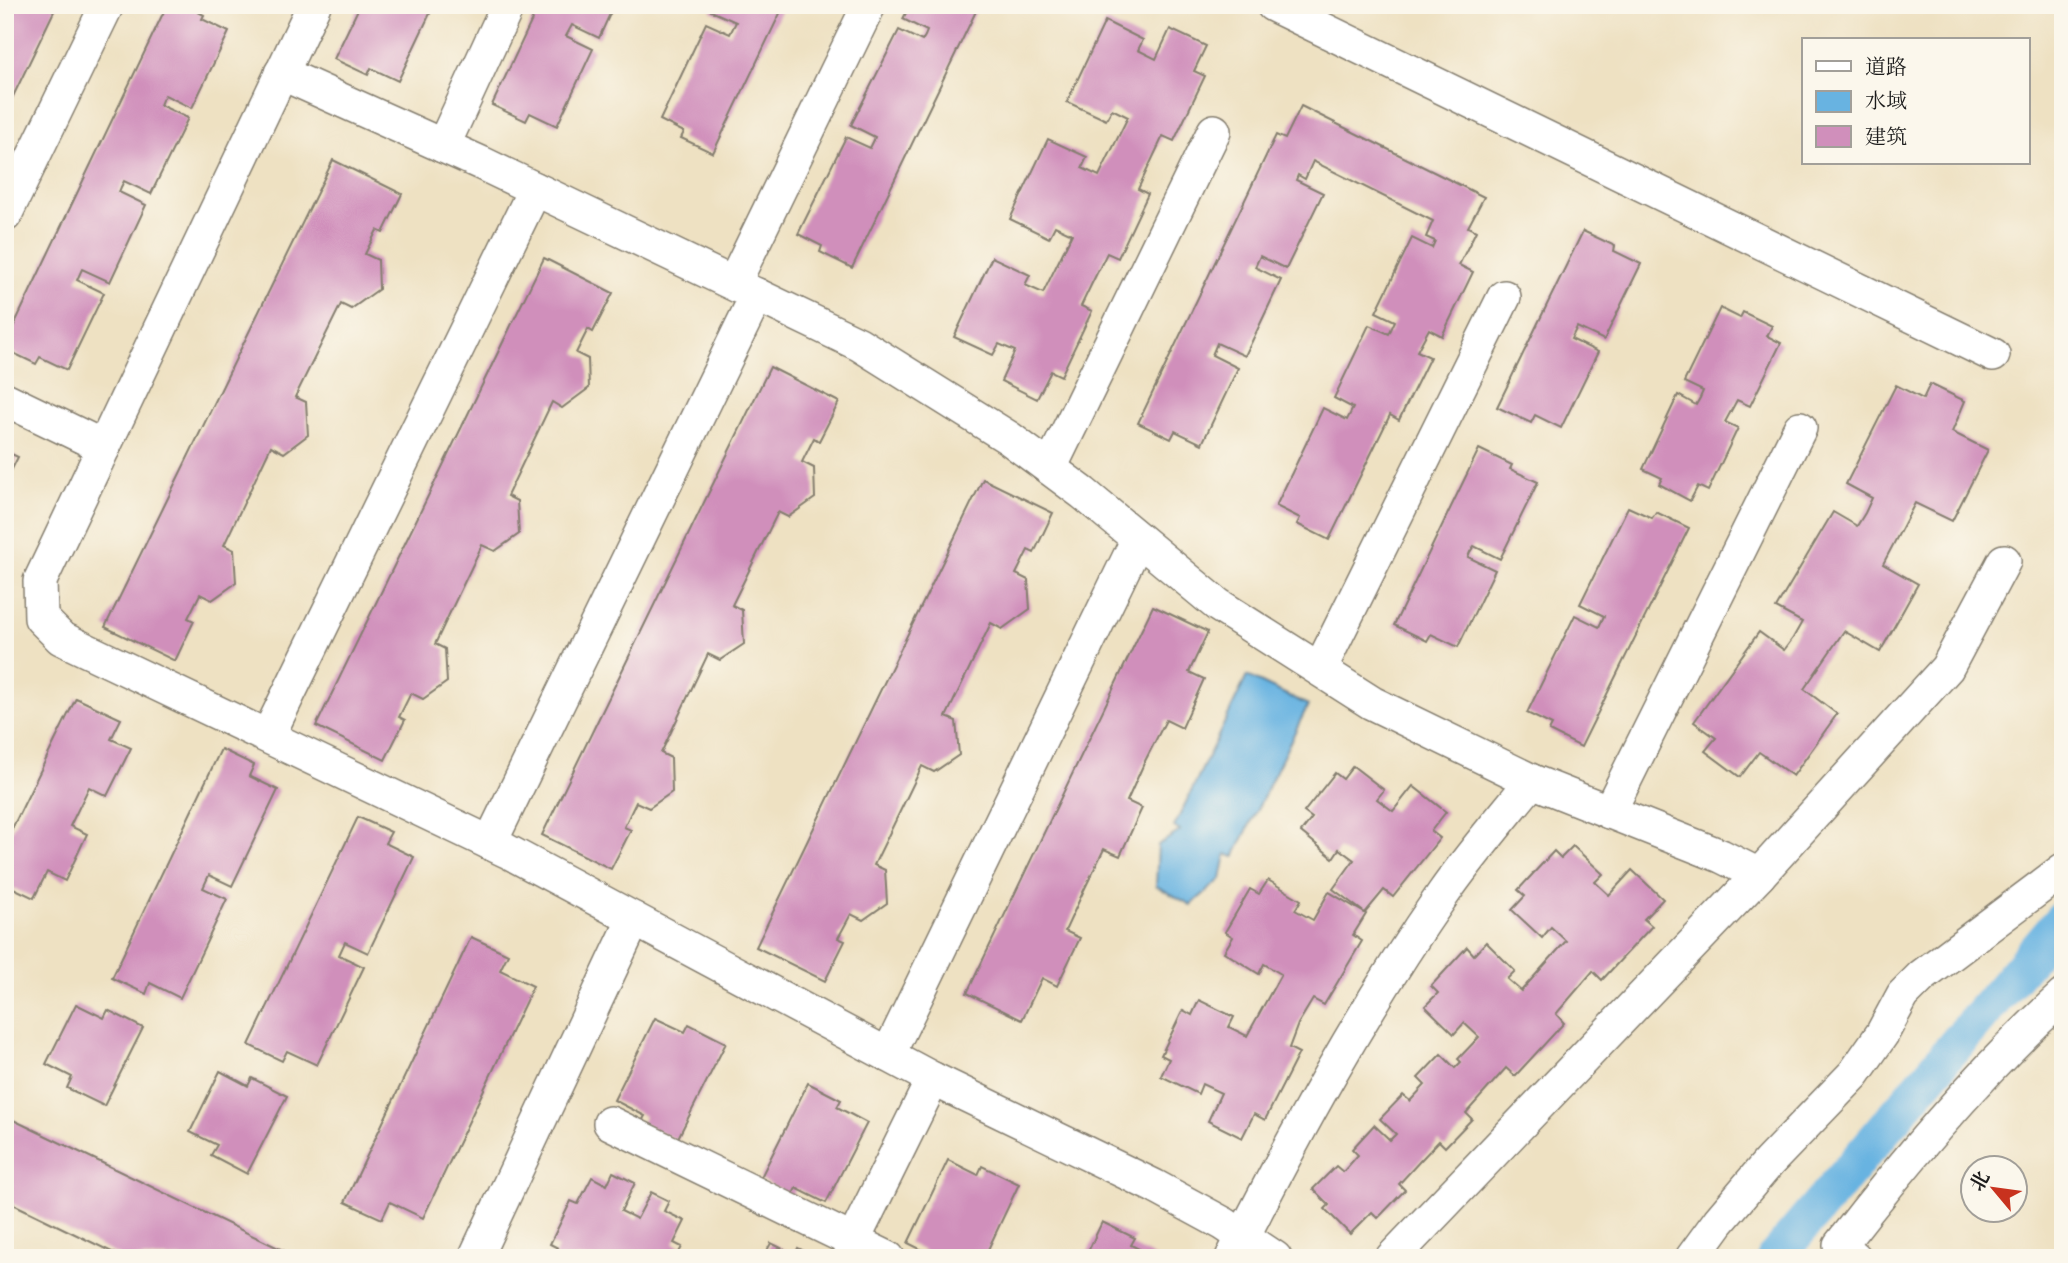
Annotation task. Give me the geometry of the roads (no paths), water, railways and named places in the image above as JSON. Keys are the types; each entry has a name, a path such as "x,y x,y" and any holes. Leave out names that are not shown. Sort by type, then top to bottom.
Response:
{"street":[{"path":"5,215 107,5"},
{"path":"443,146 508,5"},
{"path":"490,843 746,289 869,5"},
{"path":"1273,5 1993,355"},
{"path":"303,9 281,73 40,581 41,618 61,638 490,843 933,1079 1154,1186 1224,1224 1238,1247 1275,1258"},
{"path":"281,73 536,189 859,344 1009,438 1219,604 1372,703 1532,781 1721,856 1759,875"},
{"path":"1049,468 1214,131"},
{"path":"268,736 536,189"},
{"path":"1320,669 1504,296"},
{"path":"5,399 104,447"},
{"path":"1609,812 1800,428"},
{"path":"888,1055 1138,538"},
{"path":"1392,1258 1759,875 1947,668 2004,561"},
{"path":"1238,1247 1301,1124 1396,962 1445,891 1532,781"},
{"path":"1692,1258 1718,1221 1769,1162 1854,1074 1882,1034 1903,995 1922,975 2063,870"},
{"path":"475,1258 634,919"},
{"path":"1855,1258 1840,1244 1881,1191 1969,1090 2063,996"},
{"path":"853,1241 933,1079"},
{"path":"610,1123 888,1258"}],"water":[{"path":"1247,676 1308,705 1234,857 1226,854 1221,879 1191,905 1156,886 1158,845 1180,831 1174,827"}],"waterway":[{"path":"1775,1258 2063,918"}]}
